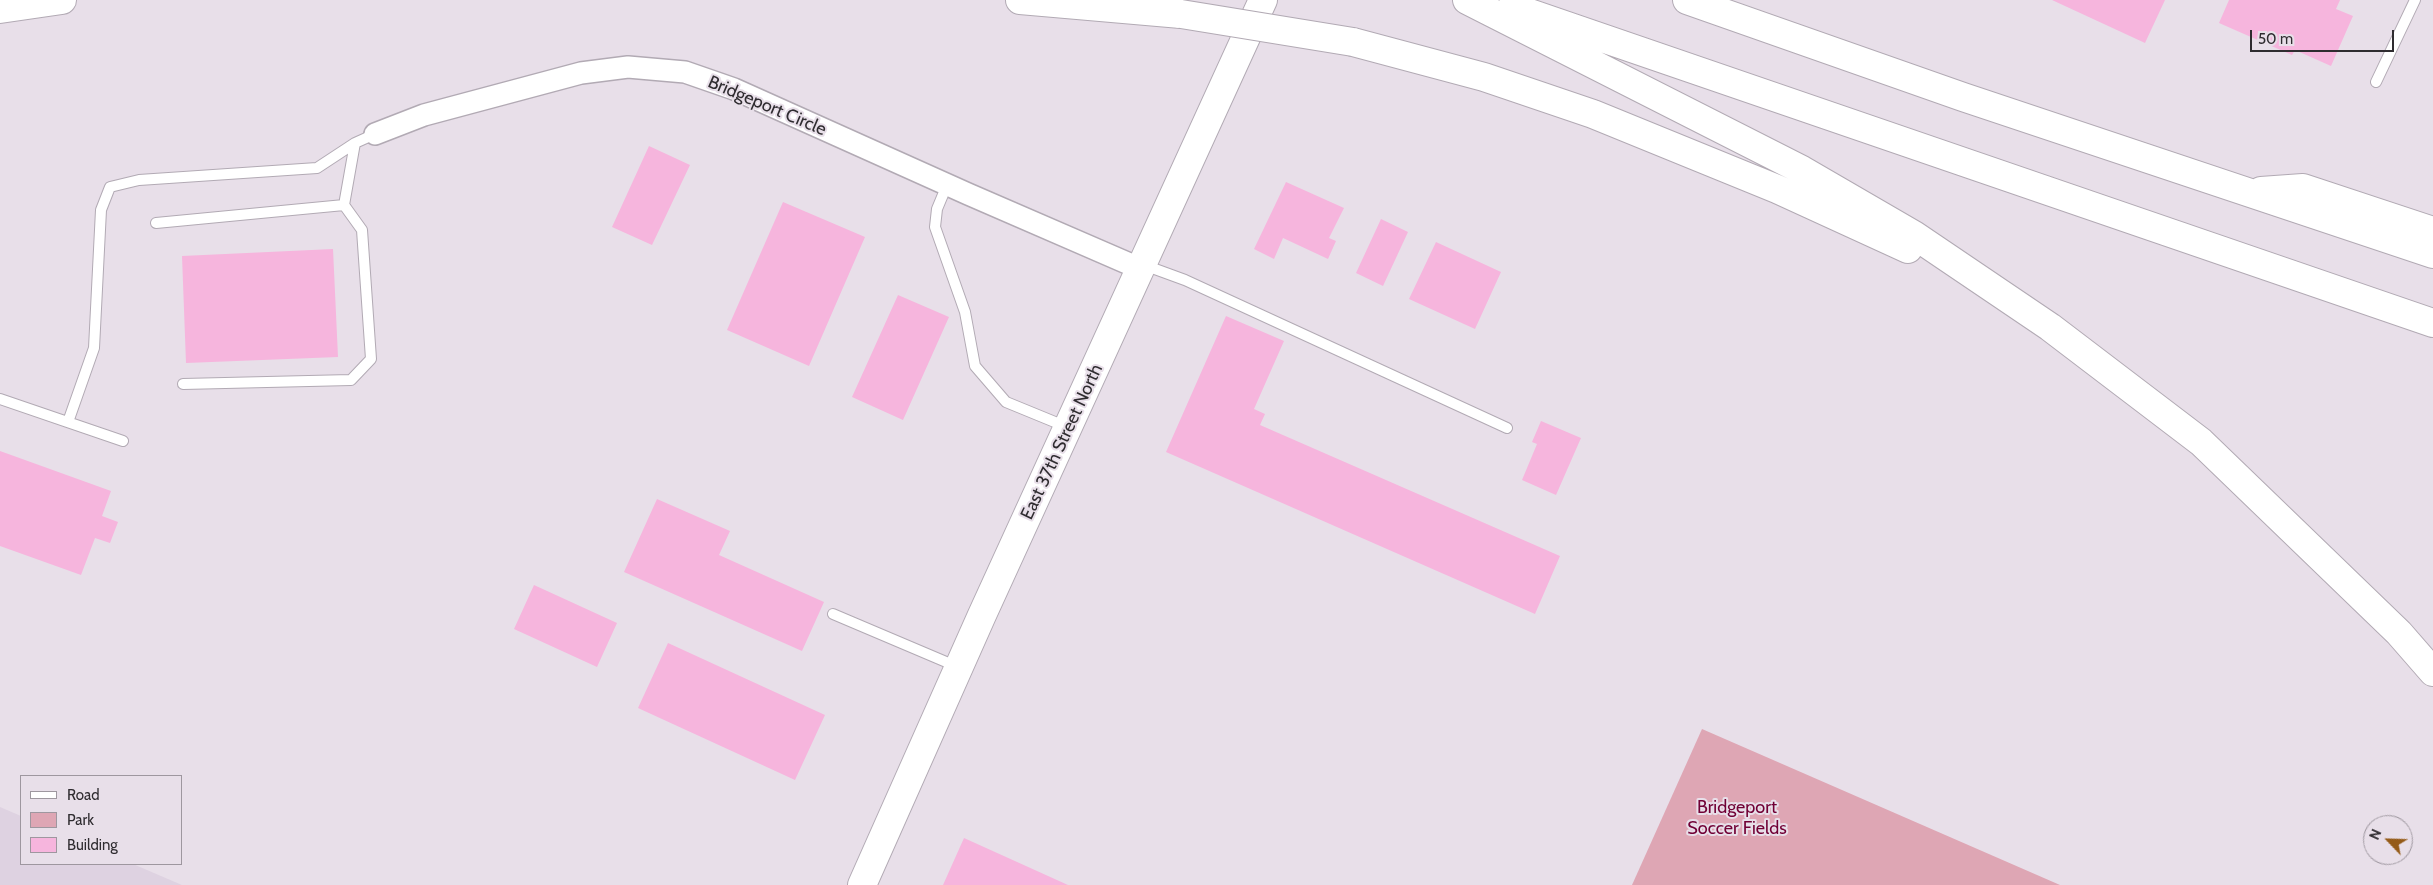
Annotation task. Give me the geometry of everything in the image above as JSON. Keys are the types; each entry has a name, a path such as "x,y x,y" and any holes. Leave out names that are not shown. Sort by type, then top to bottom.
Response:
{"main road":[{"path":"0,10 62,0"},
{"path":"1020,0 1181,14 1353,42 1484,77 1593,114 1777,189 1871,233 1980,280"},
{"name":"East 37th Street North","path":"862,885 1263,0"},
{"path":"1467,0 1802,170 1914,235 2050,327 2201,442 2399,634 2433,672"},
{"path":"1491,0 2433,323"},
{"path":"1687,0 1963,96 2433,254"},
{"path":"2248,192 2303,188 2433,230"}],"street":[{"name":"Bridgeport Circle","path":"375,134 424,115 580,73 628,68 685,72 734,89 947,185 1142,266"}],"lane":[{"path":"2376,82 2415,0"},
{"path":"68,422 94,348 102,210 110,187 139,180 316,168 355,143 375,134"},
{"path":"183,384 351,380 371,359 362,230 344,205 355,143"},
{"path":"947,185 937,209 936,227 965,312 975,366 1006,402 1068,427"},
{"path":"156,223 344,205"},
{"path":"1142,266 1185,280 1507,428"},
{"path":"0,399 123,441"},
{"path":"833,614 959,668"}],"shaded area":[{"path":"0,807 20,816 20,865 135,865 182,885 0,885"}],"green space":[{"name":"Bridgeport Soccer Fields","path":"1702,729 2060,885 1632,885"}],"building":[{"path":"2052,0 2165,0 2145,43"},
{"path":"2229,0 2340,0 2336,9 2353,16 2331,66 2295,50 2292,55 2219,23"},
{"path":"649,146 690,165 652,245 612,227"},
{"path":"1286,182 1344,208 1329,238 1336,241 1328,259 1283,238 1274,259 1254,249"},
{"path":"783,202 865,237 809,366 727,330"},
{"path":"1381,219 1408,232 1383,286 1356,273"},
{"path":"1436,242 1501,272 1475,329 1409,299"},
{"path":"333,249 338,357 186,363 182,256"},
{"path":"898,295 949,317 903,420 852,397"},
{"path":"1226,316 1284,341 1254,409 1265,414 1260,425 1560,556 1535,614 1166,452"},
{"path":"1541,421 1581,438 1556,495 1522,480 1537,444 1532,442"},
{"path":"0,451 111,491 102,516 118,522 110,543 95,538 81,575 0,546"},
{"path":"657,499 730,531 719,555 824,602 802,651 624,572"},
{"path":"534,585 617,623 597,667 514,629"},
{"path":"668,643 825,715 795,780 638,708"},
{"path":"964,838 1068,885 943,885"}]}
